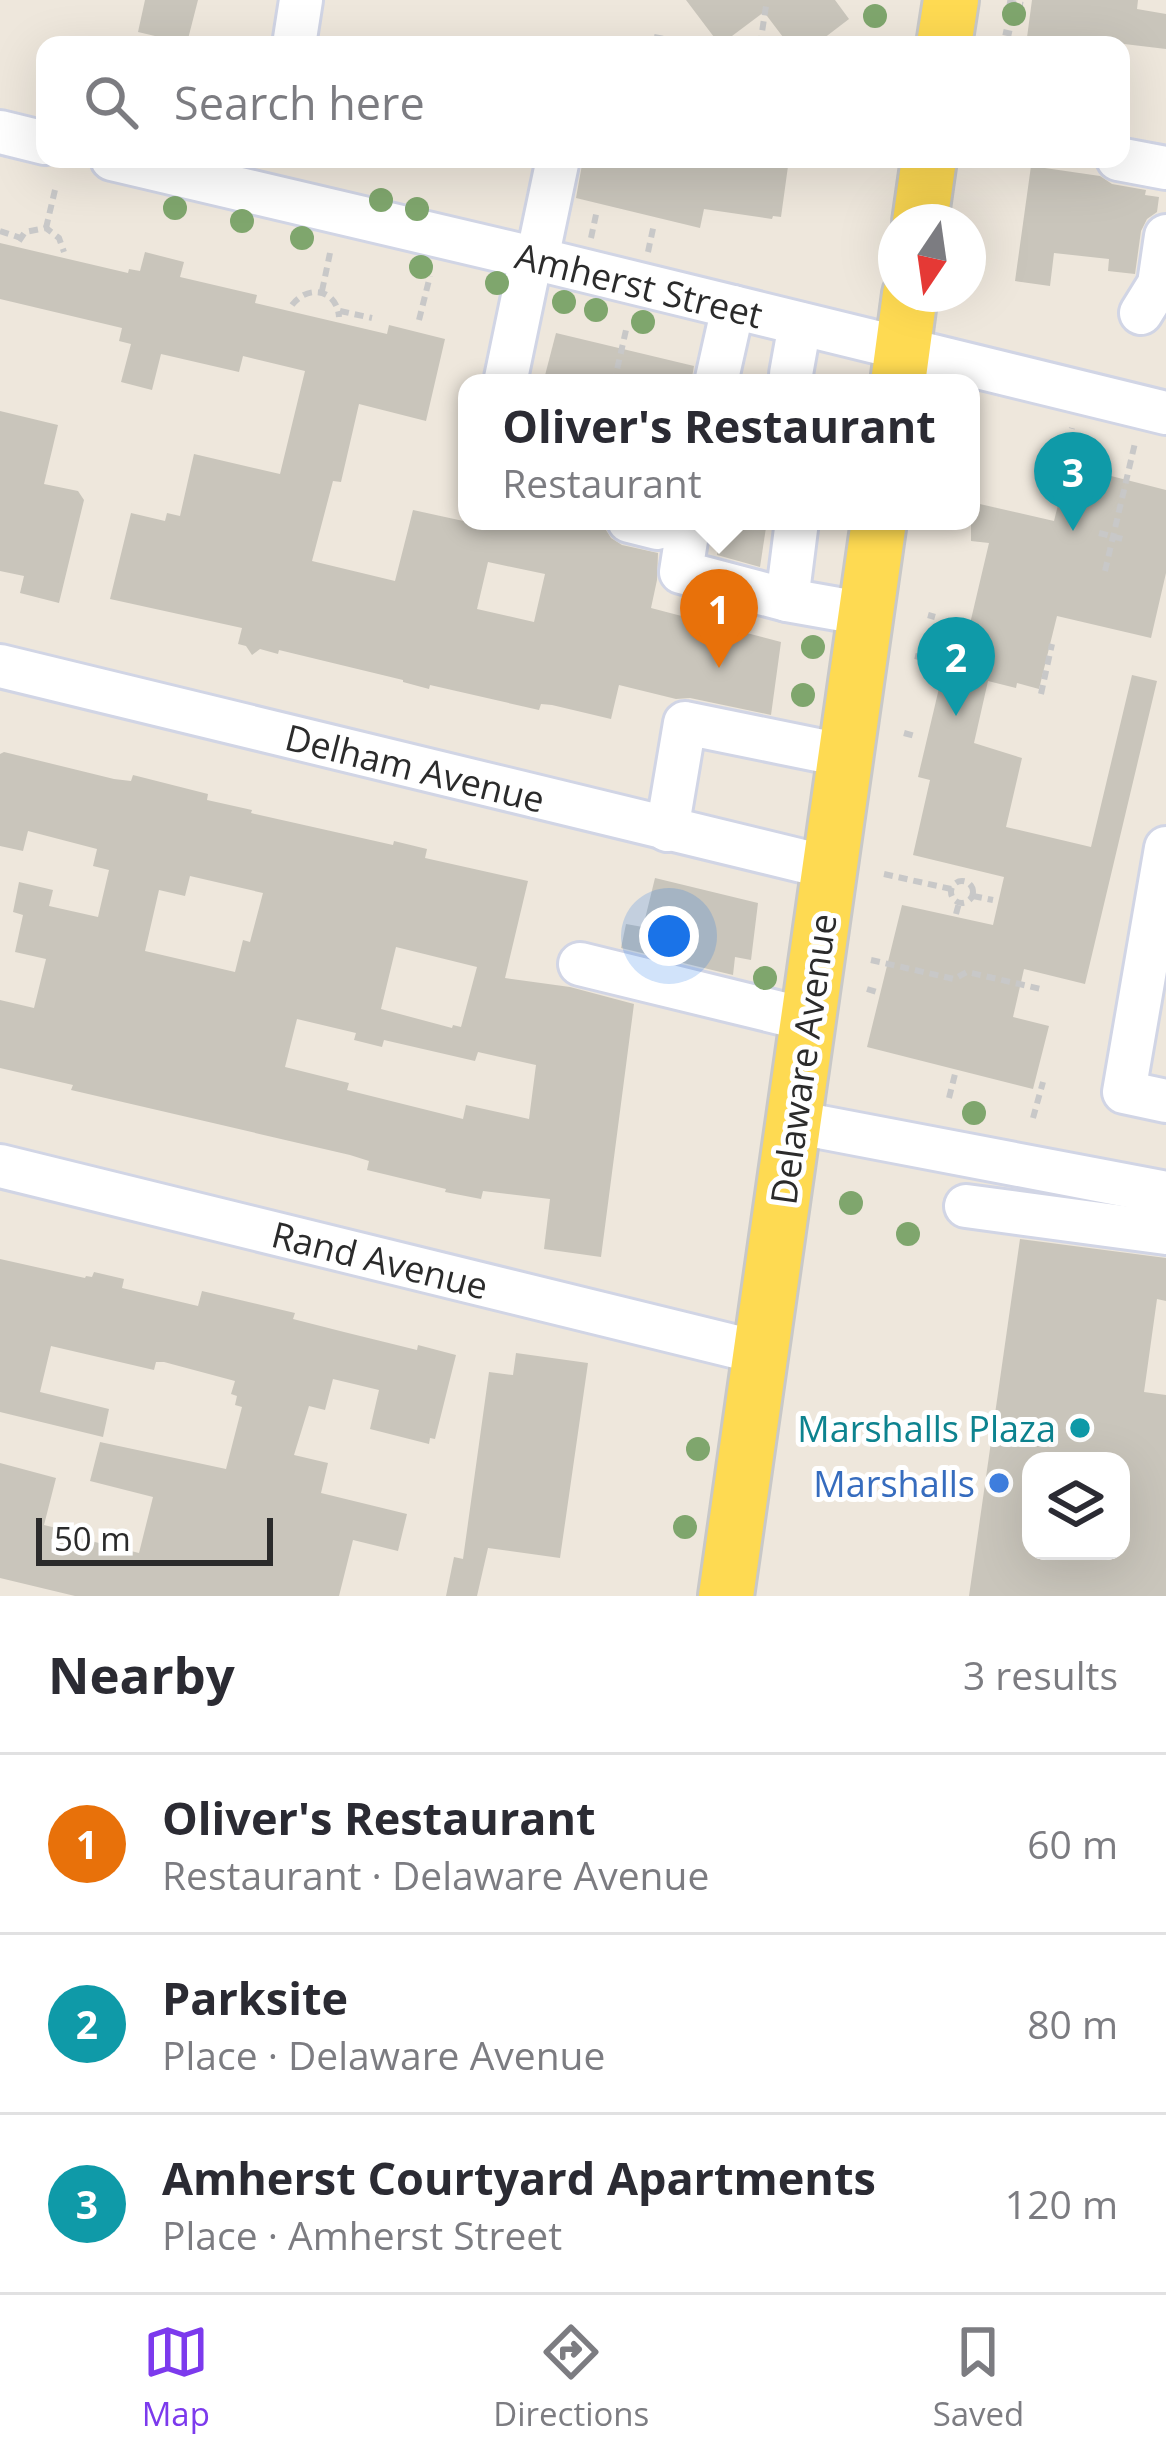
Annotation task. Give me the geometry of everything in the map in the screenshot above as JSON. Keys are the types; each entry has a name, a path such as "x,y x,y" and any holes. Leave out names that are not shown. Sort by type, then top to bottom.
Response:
{"main road":[{"path":"945,36 951,0"},
{"path":"923,204 928,168"},
{"path":"900,366 908,312"},
{"name":"Delaware Avenue","path":"726,1596 878,530"}],"street":[{"path":"295,36 301,0"},
{"path":"0,132 36,141"},
{"path":"1130,161 1166,168"},
{"name":"Amherst Street","path":"189,168 274,178 534,258 800,324 900,366 945,374"},
{"path":"508,374 556,168"},
{"path":"1141,313 1159,284 1166,236"},
{"path":"718,374 733,308"},
{"path":"791,374 800,324"},
{"name":"Amherst Street","path":"980,380 1166,413"},
{"path":"661,530 681,572 787,600 866,614"},
{"path":"787,600 796,530"},
{"name":"Delham Avenue","path":"0,666 831,868"},
{"path":"667,830 685,723 847,756"},
{"path":"1166,848 1124,1091 1166,1101"},
{"path":"580,964 809,1020"},
{"path":"794,1123 1166,1193"},
{"name":"Rand Avenue","path":"0,1166 761,1353"},
{"path":"966,1206 1166,1233"}],"path":[{"path":"1007,2 1023,5"},
{"path":"761,36 766,6"},
{"path":"1003,32 1018,34"},
{"path":"46,228 55,190"},
{"path":"0,231 20,240 31,229 46,228 59,238 64,252"},
{"path":"322,291 330,254"},
{"path":"419,320 430,276"},
{"path":"292,305 301,295 322,291"},
{"path":"322,291 334,301 339,314 372,318"},
{"path":"616,374 626,330"},
{"path":"1057,487 1072,428"},
{"path":"1105,571 1135,443"},
{"path":"1099,533 1127,540"},
{"path":"1040,694 1052,644"},
{"path":"914,656 933,660"},
{"path":"904,733 918,737"},
{"path":"964,881 967,870"},
{"path":"884,874 951,890"},
{"path":"964,881 972,895 959,902 951,890 964,881"},
{"path":"972,895 993,900"},
{"path":"956,914 959,902"},
{"path":"872,960 954,979 967,972 1041,989"},
{"path":"949,1098 955,1074"},
{"path":"1034,1118 1043,1082"}],"building":[{"path":"145,0 198,0 189,36 138,32"},
{"path":"686,0 835,0 849,19 827,36 782,36 764,12 732,36 713,36"},
{"path":"1032,0 1138,0 1137,9 1166,14 1166,49 1130,45 1130,36 1027,36"},
{"path":"581,168 788,168 781,217 772,219 704,209 700,228 576,198"},
{"path":"1031,168 1100,176 1159,197 1157,212 1141,231 1135,274 1108,271 1109,259 1054,253 1050,286 1015,281"},
{"path":"0,243 128,273 129,269 140,271 145,252 184,262 180,277 257,295 255,303 387,334 389,325 445,339 426,421 359,404 341,482 333,481 312,561 395,581 413,510 458,520 458,530 606,530 622,545 658,553 651,608 781,642 771,715 619,685 611,719 552,705 541,704 539,710 430,685 429,689 279,650 278,654 260,649 252,655 238,644 242,628 110,599 131,513 165,521 167,513 180,516 194,454 280,474 305,371 243,356 239,372 161,354 152,390 121,382 131,344 119,341 122,328 0,299","holes":["488,562 545,574 534,622 477,609"]},
{"path":"556,333 694,366 693,374 545,374"},
{"path":"0,411 58,425 44,484 78,491 84,500 59,603 20,593 24,576 0,571"},
{"path":"1068,465 1166,490 1166,573 1151,638 1057,616 1039,689 988,681 974,743 1022,758 1006,827 1091,847 1132,675 1157,681 1085,984 1024,969 1013,1017 1049,1026 1033,1089 867,1047 902,905 993,925 1004,877 913,855 930,780 918,777 954,625 969,628 989,543 971,541 971,530 980,530 980,504 1054,521"},
{"path":"720,530 766,530 760,567 717,555"},
{"path":"0,754 114,779 131,781 133,775 208,794 207,800 251,813 427,849 425,858 528,881 505,978 570,987 634,1004 601,1257 544,1249 550,1199 483,1191 481,1199 445,1192 367,1170 369,1161 350,1155 71,1090 73,1085 0,1068 0,1000 34,1008 46,959 15,952 23,915 13,912 19,882 53,890 49,906 98,917 109,870 93,866 97,849 28,831 23,851 0,846","holes":["190,876 263,893 250,942 243,940 235,972 145,951 159,890 185,896","396,947 477,967 461,1027 381,1009","297,1019 356,1033 354,1040 382,1047 384,1040 475,1061 478,1052 536,1065 529,1119 466,1105 463,1119 347,1090 349,1083 285,1067"]},
{"path":"655,878 758,903 751,960 735,957 733,975 621,948 626,924 643,927"},
{"name":"Marshalls Plaza","path":"1020,1239 1166,1258 1166,1301 1157,1299 1144,1392 1166,1395 1166,1596 969,1596"},
{"path":"0,1259 85,1278 94,1272 124,1279 122,1288 198,1306 202,1291 295,1313 293,1319 344,1332 456,1355 435,1439 430,1438 429,1444 370,1429 379,1390 333,1379 325,1410 309,1406 294,1455 328,1463 321,1493 407,1514 398,1551 353,1540 339,1596 75,1596 0,1578 0,1463 56,1478 44,1525 139,1553 153,1497 90,1481 100,1442 226,1469 242,1407 235,1405 237,1396 231,1394 235,1381 164,1362 156,1362 154,1370 51,1346 40,1392 109,1409 103,1437 0,1412"},
{"path":"516,1353 588,1363 560,1558 488,1548 477,1596 446,1596 454,1557 463,1559 489,1372 513,1375"}],"place":[{"name":"Amherst Courtyard Apartments","path":"1073,531"},
{"name":"Oliver's Restaurant","path":"719,668"},
{"name":"Parksite","path":"956,716"},
{"name":"Marshalls Plaza","path":"1080,1428"},
{"name":"Marshalls","path":"999,1483"}]}
